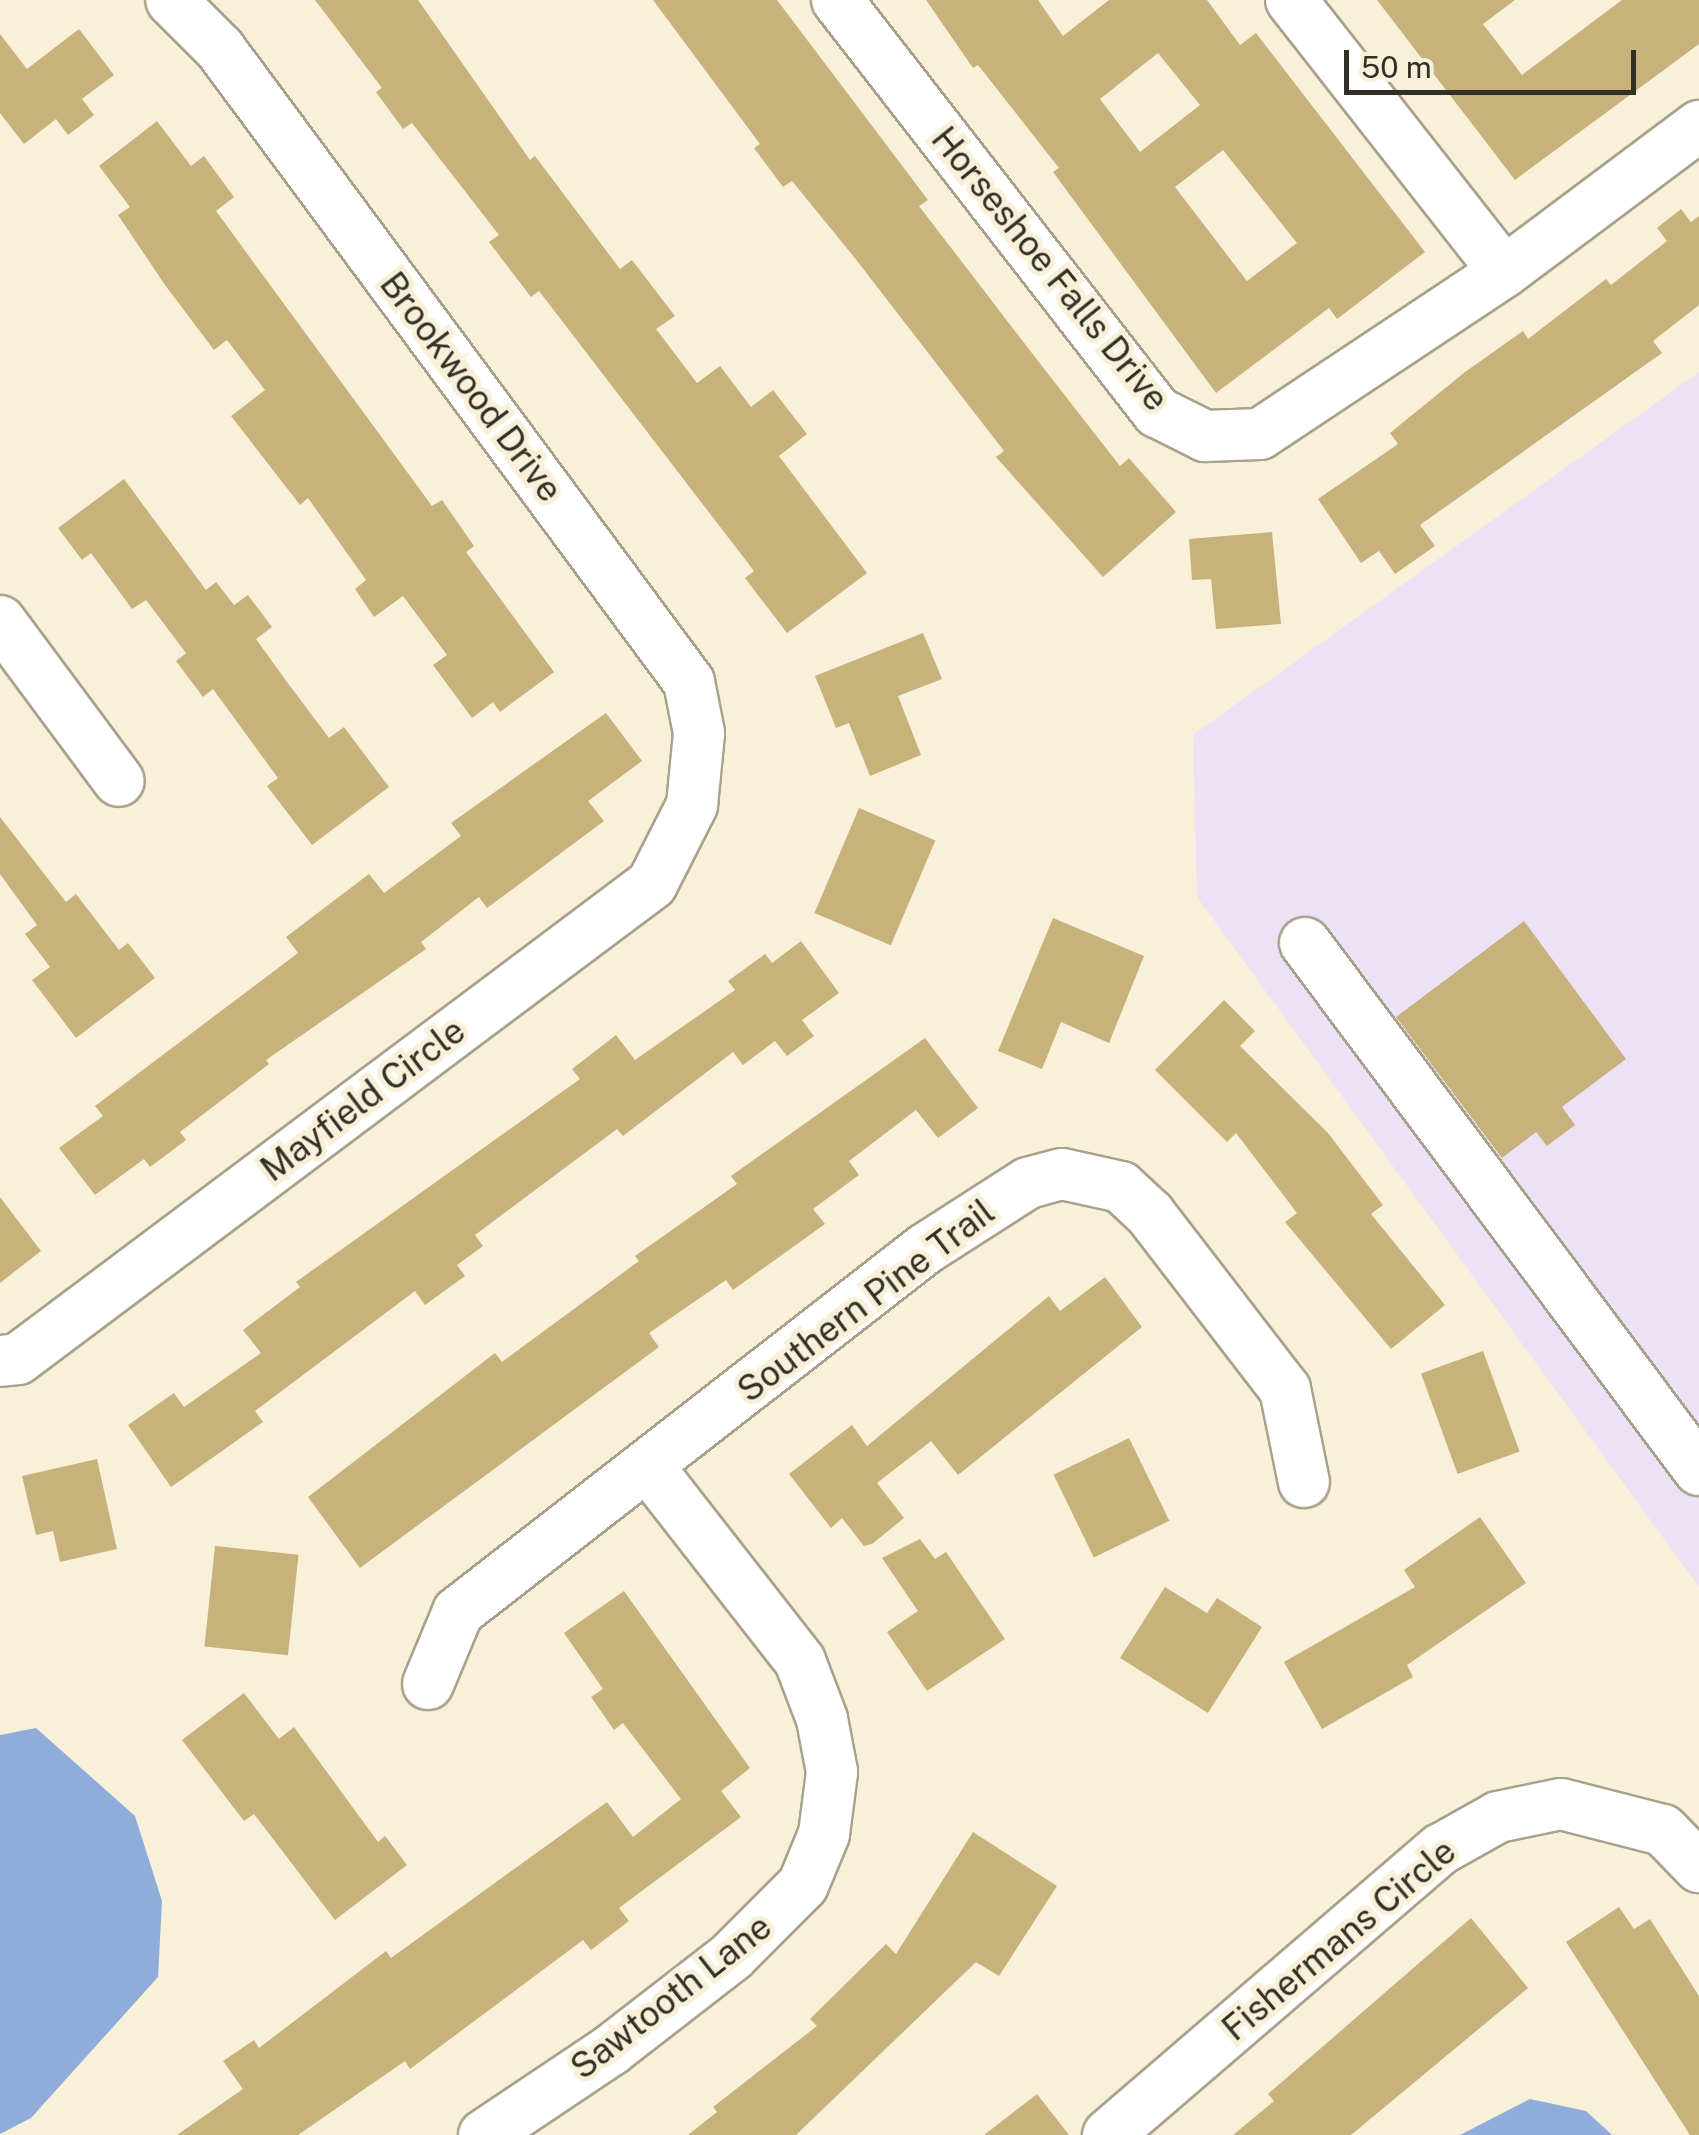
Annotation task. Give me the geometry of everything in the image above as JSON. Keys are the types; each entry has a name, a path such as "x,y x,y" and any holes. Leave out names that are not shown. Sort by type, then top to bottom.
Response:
{"street":[{"name":"Brookwood Drive","path":"171,0 220,49 689,682 699,733 692,805"},
{"name":"Horseshoe Falls Drive","path":"838,0 1158,412 1204,436 1260,434 1504,272 1699,126"},
{"path":"1292,0 1504,272"},
{"path":"0,621 119,781"},
{"name":"Mayfield Circle","path":"0,1360 18,1359 652,884 692,805"},
{"path":"1304,943 1683,1412 1699,1470"},
{"name":"Southern Pine Trail","path":"428,1684 458,1612 650,1468 925,1249 1028,1183 1062,1174 1121,1187 1150,1214 1285,1389 1304,1482"},
{"name":"Sawtooth Lane","path":"484,2135 611,2050 732,1956 803,1885 824,1834 832,1772 822,1720 800,1661 650,1468"},
{"name":"Fishermans Circle","path":"1108,2135 1440,1848 1498,1817 1562,1804 1663,1830 1699,1867"}],"shaded area":[{"path":"1699,372 1699,1587 1197,897 1193,735"}],"water":[{"path":"36,1728 135,1816 162,1901 158,1977 31,2118 0,2134 0,1735"},
{"path":"1530,2099 1586,2111 1612,2135 1460,2135"}],"building":[{"path":"315,0 418,0 530,160 535,156 620,269 632,260 675,316 656,329 697,383 720,366 751,407 773,390 807,434 779,456 867,573 787,633 745,578 754,571 539,291 531,297 489,242 499,235 412,123 403,129 376,92 382,88"},
{"path":"653,0 777,0 928,200 919,206 1038,361 1120,466 1129,458 1176,512 1103,577 996,457 1004,451 792,181 783,187 754,148 760,144"},
{"path":"926,0 1038,0 1063,36 1109,0 1207,0 1240,45 1256,33 1425,252 1337,319 1329,308 1216,393 1053,172 1059,168 978,65 973,68","holes":["1158,53 1200,105 1140,152 1100,99","1223,150 1297,243 1247,281 1175,187"]},
{"path":"1377,0 1515,0 1483,24 1522,75 1622,0 1699,0 1699,44 1515,180"},
{"path":"79,29 114,75 82,99 94,115 68,135 56,119 24,144 0,113 0,34 27,69"},
{"path":"157,121 191,166 204,156 234,197 216,211 432,506 442,500 474,546 466,552 554,672 500,712 493,702 472,718 433,665 447,655 403,596 374,617 355,589 366,580 308,498 300,505 231,416 265,390 227,340 214,350 165,285 118,215 130,207 99,166"},
{"path":"1681,209 1691,222 1699,216 1699,305 1653,341 1662,353 1420,525 1435,546 1395,574 1379,551 1361,563 1318,499 1398,444 1390,433 1465,372 1523,331 1528,339 1606,279 1611,285 1667,241 1657,228"},
{"path":"124,479 206,590 216,582 234,605 248,595 272,627 256,639 287,682 329,738 344,727 389,787 312,845 267,786 278,778 213,689 203,697 176,661 186,653 146,600 132,609 91,553 82,560 58,528"},
{"path":"1272,532 1281,624 1216,629 1211,579 1192,580 1189,539"},
{"path":"923,633 942,679 898,696 921,755 870,776 849,723 836,728 815,676"},
{"path":"606,713 642,761 588,801 604,821 487,908 479,897 421,942 426,949 266,1060 269,1064 180,1132 186,1140 150,1167 144,1159 95,1195 59,1148 103,1116 95,1106 298,953 286,937 369,874 384,893 461,836 451,823"},
{"path":"859,808 935,840 891,945 814,913"},
{"path":"0,817 66,902 76,894 119,950 128,943 155,978 76,1038 32,980 50,967 25,934 37,925 0,874"},
{"path":"1053,918 1144,956 1109,1043 1061,1022 1042,1069 998,1051"},
{"path":"1524,921 1626,1059 1562,1107 1575,1125 1547,1146 1536,1132 1502,1158 1396,1017"},
{"path":"801,941 839,993 802,1020 814,1036 787,1056 775,1041 743,1065 733,1052 623,1136 617,1129 475,1235 483,1246 457,1265 465,1276 425,1305 415,1291 255,1411 263,1422 171,1487 128,1425 174,1393 184,1407 261,1353 243,1330 300,1287 296,1282 580,1079 572,1069 616,1035 635,1060 735,990 728,981 765,954 772,963"},
{"path":"1224,1000 1255,1031 1240,1046 1328,1133 1383,1205 1371,1214 1445,1305 1391,1349 1285,1222 1297,1213 1236,1133 1227,1142 1155,1070"},
{"path":"925,1038 978,1108 938,1138 916,1110 849,1161 859,1175 813,1209 825,1224 733,1290 726,1280 649,1333 659,1347 360,1568 308,1497 495,1353 502,1362 639,1261 635,1256 737,1184 731,1176"},
{"path":"0,1197 41,1251 0,1283"},
{"path":"1105,1277 1142,1327 958,1475 931,1441 877,1483 904,1518 872,1544 864,1546 842,1518 831,1528 789,1474 852,1425 867,1446 1049,1296 1060,1311"},
{"path":"1483,1351 1520,1452 1458,1474 1421,1374"},
{"path":"1129,1438 1169,1521 1094,1558 1054,1475"},
{"path":"97,1459 117,1549 60,1562 53,1531 36,1535 22,1476"},
{"path":"1480,1517 1526,1583 1407,1665 1413,1677 1322,1729 1284,1662 1415,1587 1404,1570"},
{"path":"920,1539 935,1559 946,1552 1005,1639 927,1691 887,1632 918,1611 882,1558"},
{"path":"215,1546 299,1555 288,1655 204,1646"},
{"path":"1165,1587 1207,1613 1217,1598 1262,1627 1208,1713 1120,1658"},
{"path":"624,1591 750,1768 721,1791 741,1817 619,1908 629,1921 591,1950 583,1940 410,2069 405,2061 298,2135 177,2135 243,2089 223,2061 254,2040 259,2048 386,1951 391,1958 607,1802 633,1837 681,1799 623,1723 614,1730 591,1697 603,1689 564,1633"},
{"path":"244,1693 279,1739 294,1727 378,1842 385,1836 407,1865 335,1920 254,1814 244,1821 182,1740"},
{"path":"973,1832 1057,1886 999,1976 976,1962 796,2135 688,2135 717,2112 713,2107 817,2026 810,2019 886,1944 896,1954"},
{"path":"1619,1907 1634,1929 1650,1919 1699,1996 1699,2135 1690,2135 1566,1942"},
{"path":"1471,1918 1528,1988 1351,2135 1233,2135 1274,2101 1268,2094"},
{"path":"1037,2094 1069,2135 984,2135"}]}
